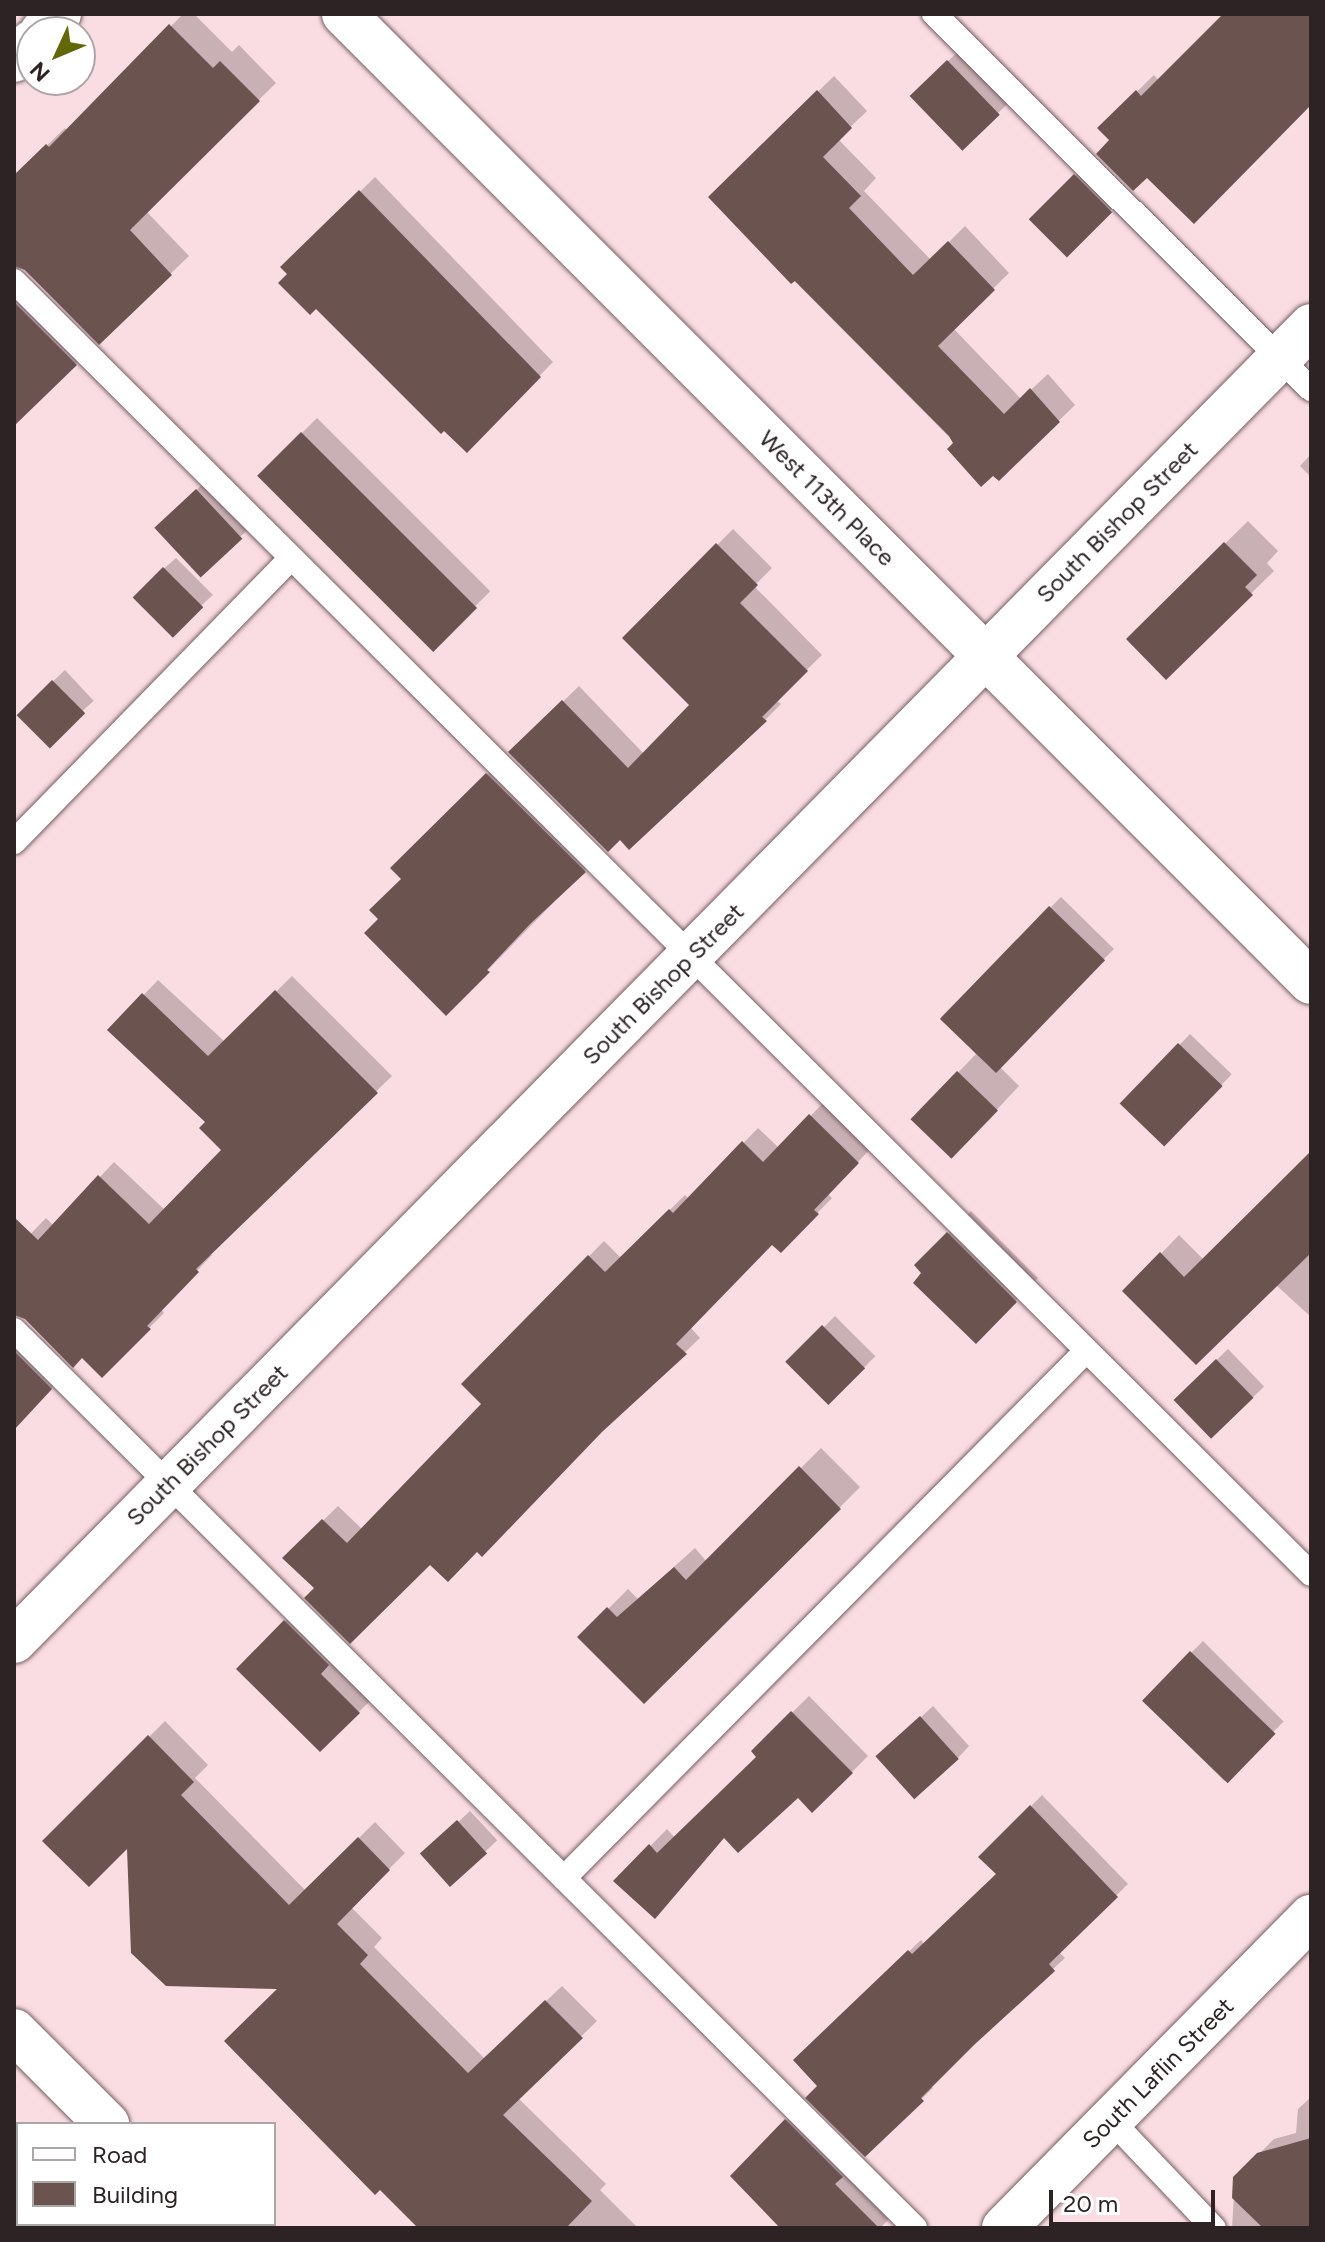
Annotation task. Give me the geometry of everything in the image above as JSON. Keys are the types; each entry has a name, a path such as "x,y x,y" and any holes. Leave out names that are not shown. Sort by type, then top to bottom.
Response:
{"street":[{"name":"West 113th Place","path":"344,14 1311,982"},
{"name":"South Bishop Street","path":"14,1641 1311,326"},
{"name":"South Laflin Street","path":"1004,2228 1311,1917"},
{"path":"14,2031 105,2122"}],"lane":[{"path":"934,14 1311,389"},
{"path":"14,281 1311,1574"},
{"path":"14,842 291,558"},
{"path":"14,1330 915,2228"},
{"path":"564,1878 1086,1351"},
{"path":"1111,2120 1214,2228"}],"building":[{"path":"1223,14 1311,14 1311,105 1194,224 1147,178 1133,191 1096,154 1109,140 1097,128 1136,90 1141,96"},
{"path":"169,24 213,68 220,61 260,101 130,230 172,275 99,345 25,270 14,266 14,175 46,144 49,147"},
{"path":"947,60 1000,115 962,151 910,96"},
{"path":"817,90 852,128 823,157 861,196 849,208 913,275 948,241 995,290 938,346 1004,414 1030,388 1060,422 999,481 993,476 981,487 947,449 953,443 949,436 795,281 791,284 708,197"},
{"path":"1074,174 1112,212 1067,257 1029,219"},
{"path":"359,190 541,377 467,453 444,431 441,434 316,309 310,315 278,283 287,274 280,267"},
{"path":"14,302 77,365 14,426"},
{"path":"301,432 477,608 433,652 257,476"},
{"path":"196,489 242,539 201,578 154,528"},
{"path":"1224,542 1257,575 1245,587 1253,595 1166,680 1126,639"},
{"path":"716,543 758,585 740,603 808,671 762,717 767,721 629,850 620,840 608,852 508,752 562,700 628,768 689,705 622,638"},
{"path":"163,567 203,607 173,638 133,597"},
{"path":"52,680 85,713 50,749 17,715"},
{"path":"486,773 586,872 529,925 487,970 490,972 446,1016 364,933 378,919 369,910 401,879 390,868"},
{"path":"1049,906 1105,960 996,1073 940,1019"},
{"path":"275,990 378,1093 196,1269 199,1272 147,1326 151,1329 102,1378 82,1358 73,1368 25,1319 14,1315 14,1217 38,1240 98,1175 149,1224 221,1150 199,1128 205,1122 107,1030 142,993 208,1056"},
{"path":"1178,1043 1223,1086 1164,1146 1120,1103"},
{"path":"957,1071 998,1111 951,1159 910,1119"},
{"path":"809,1114 859,1163 814,1210 819,1214 781,1253 772,1245 676,1344 687,1354 602,1432 482,1557 477,1552 448,1582 430,1565 350,1644 304,1598 314,1588 282,1558 322,1519 347,1543 481,1404 461,1384 588,1255 605,1272 669,1209 673,1213 742,1141 763,1162"},
{"path":"1311,1151 1311,1253 1196,1365 1122,1291 1160,1252 1184,1277"},
{"path":"947,1232 1017,1302 976,1344 913,1283 921,1273 914,1265"},
{"path":"822,1325 865,1368 828,1405 785,1362"},
{"path":"14,1351 52,1389 14,1430"},
{"path":"1216,1359 1254,1398 1211,1439 1174,1400"},
{"path":"799,1466 841,1509 644,1704 577,1637 607,1607 617,1617 674,1567 686,1580"},
{"path":"284,1620 329,1665 321,1674 360,1713 320,1752 236,1669"},
{"path":"1190,1651 1276,1734 1228,1783 1142,1701"},
{"path":"791,1711 853,1773 812,1813 798,1798 738,1853 724,1838 655,1919 613,1881 649,1844 657,1853 756,1757 751,1751"},
{"path":"920,1716 959,1759 914,1799 875,1756"},
{"path":"148,1735 194,1782 181,1795 289,1905 358,1837 390,1870 337,1924 368,1955 360,1964 468,2073 545,2000 583,2038 503,2115 592,2201 566,2228 418,2228 380,2190 375,2195 224,2041 277,1989 166,1986 131,1953 127,1849 89,1887 42,1841"},
{"path":"1030,1805 1118,1897 1049,1964 1055,1971 974,2045 921,2098 924,2101 865,2157 805,2098 817,2086 793,2060 908,1950 912,1954 996,1874 978,1857"},
{"path":"457,1820 487,1853 450,1887 420,1853"},
{"path":"785,2119 843,2177 835,2184 879,2228 780,2228 730,2176"},
{"path":"1311,2138 1311,2228 1263,2228 1232,2198 1233,2177 1257,2153"}]}
